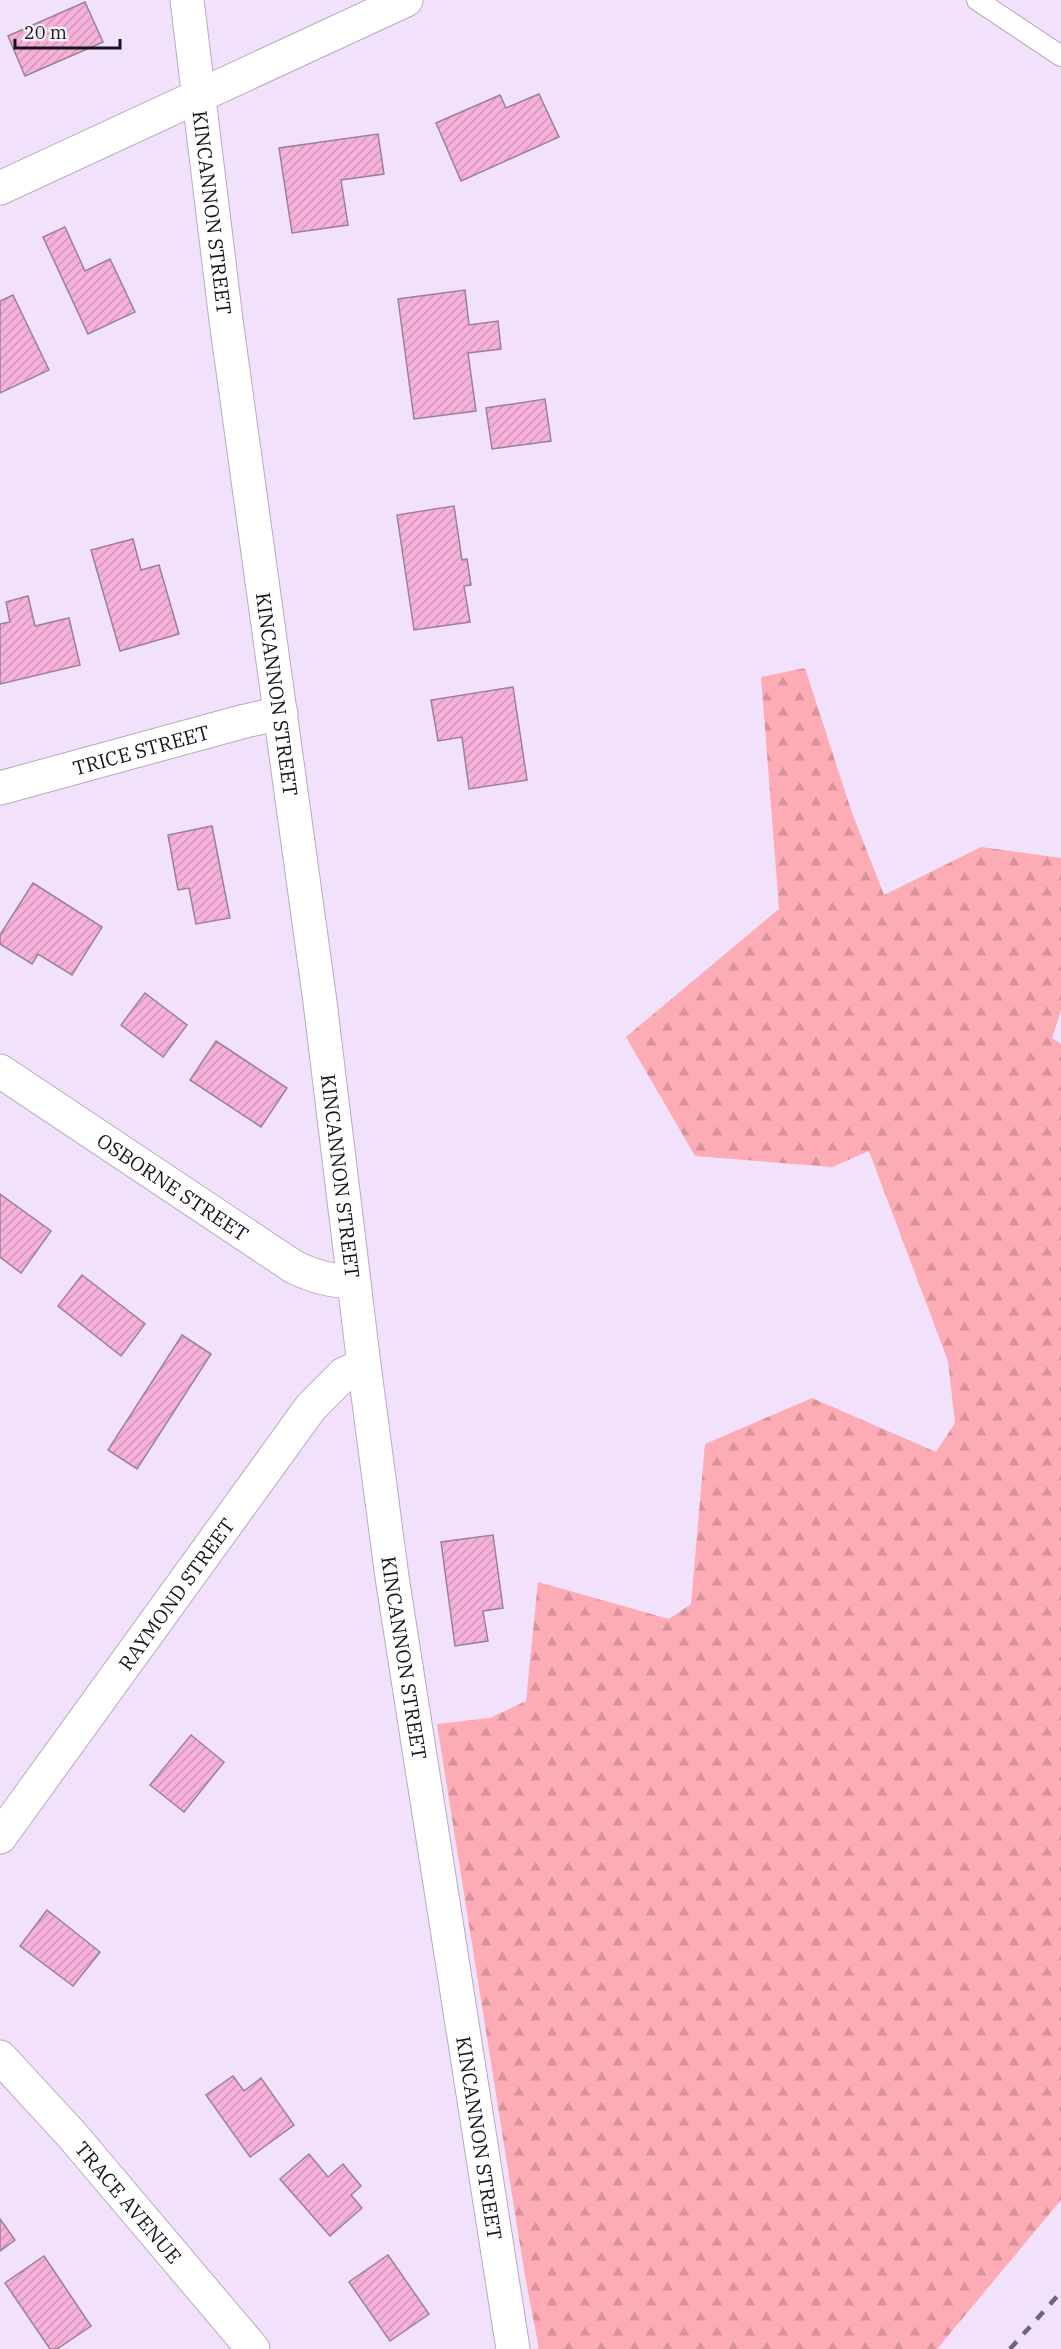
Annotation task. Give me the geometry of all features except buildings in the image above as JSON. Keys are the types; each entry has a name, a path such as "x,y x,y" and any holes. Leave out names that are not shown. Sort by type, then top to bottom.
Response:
{"street":[{"name":"KINCANNON STREET","path":"187,0 226,320 320,1002 364,1365 399,1624 513,2349"},
{"path":"0,188 406,0"},
{"name":"TRICE STREET","path":"0,788 245,720 281,713"},
{"name":"OSBORNE STREET","path":"0,1071 294,1267 316,1277 354,1282"},
{"name":"RAYMOND STREET","path":"0,1837 311,1407 344,1374 364,1365"},
{"name":"TRACE AVENUE","path":"0,2057 72,2135 253,2349"}],"lane":[{"path":"977,0 1061,56"}],"green space":[{"path":"805,668 851,810 884,895 981,847 1061,858 1061,1010 1052,1038 1061,1044 1061,2200 937,2349 539,2349 525,2276 437,1724 490,1718 526,1701 538,1582 669,1619 691,1604 705,1444 812,1398 936,1452 955,1423 948,1361 869,1151 832,1167 695,1156 626,1037 779,909 761,677"}],"railway":[{"path":"1010,2349 1061,2292"}]}
